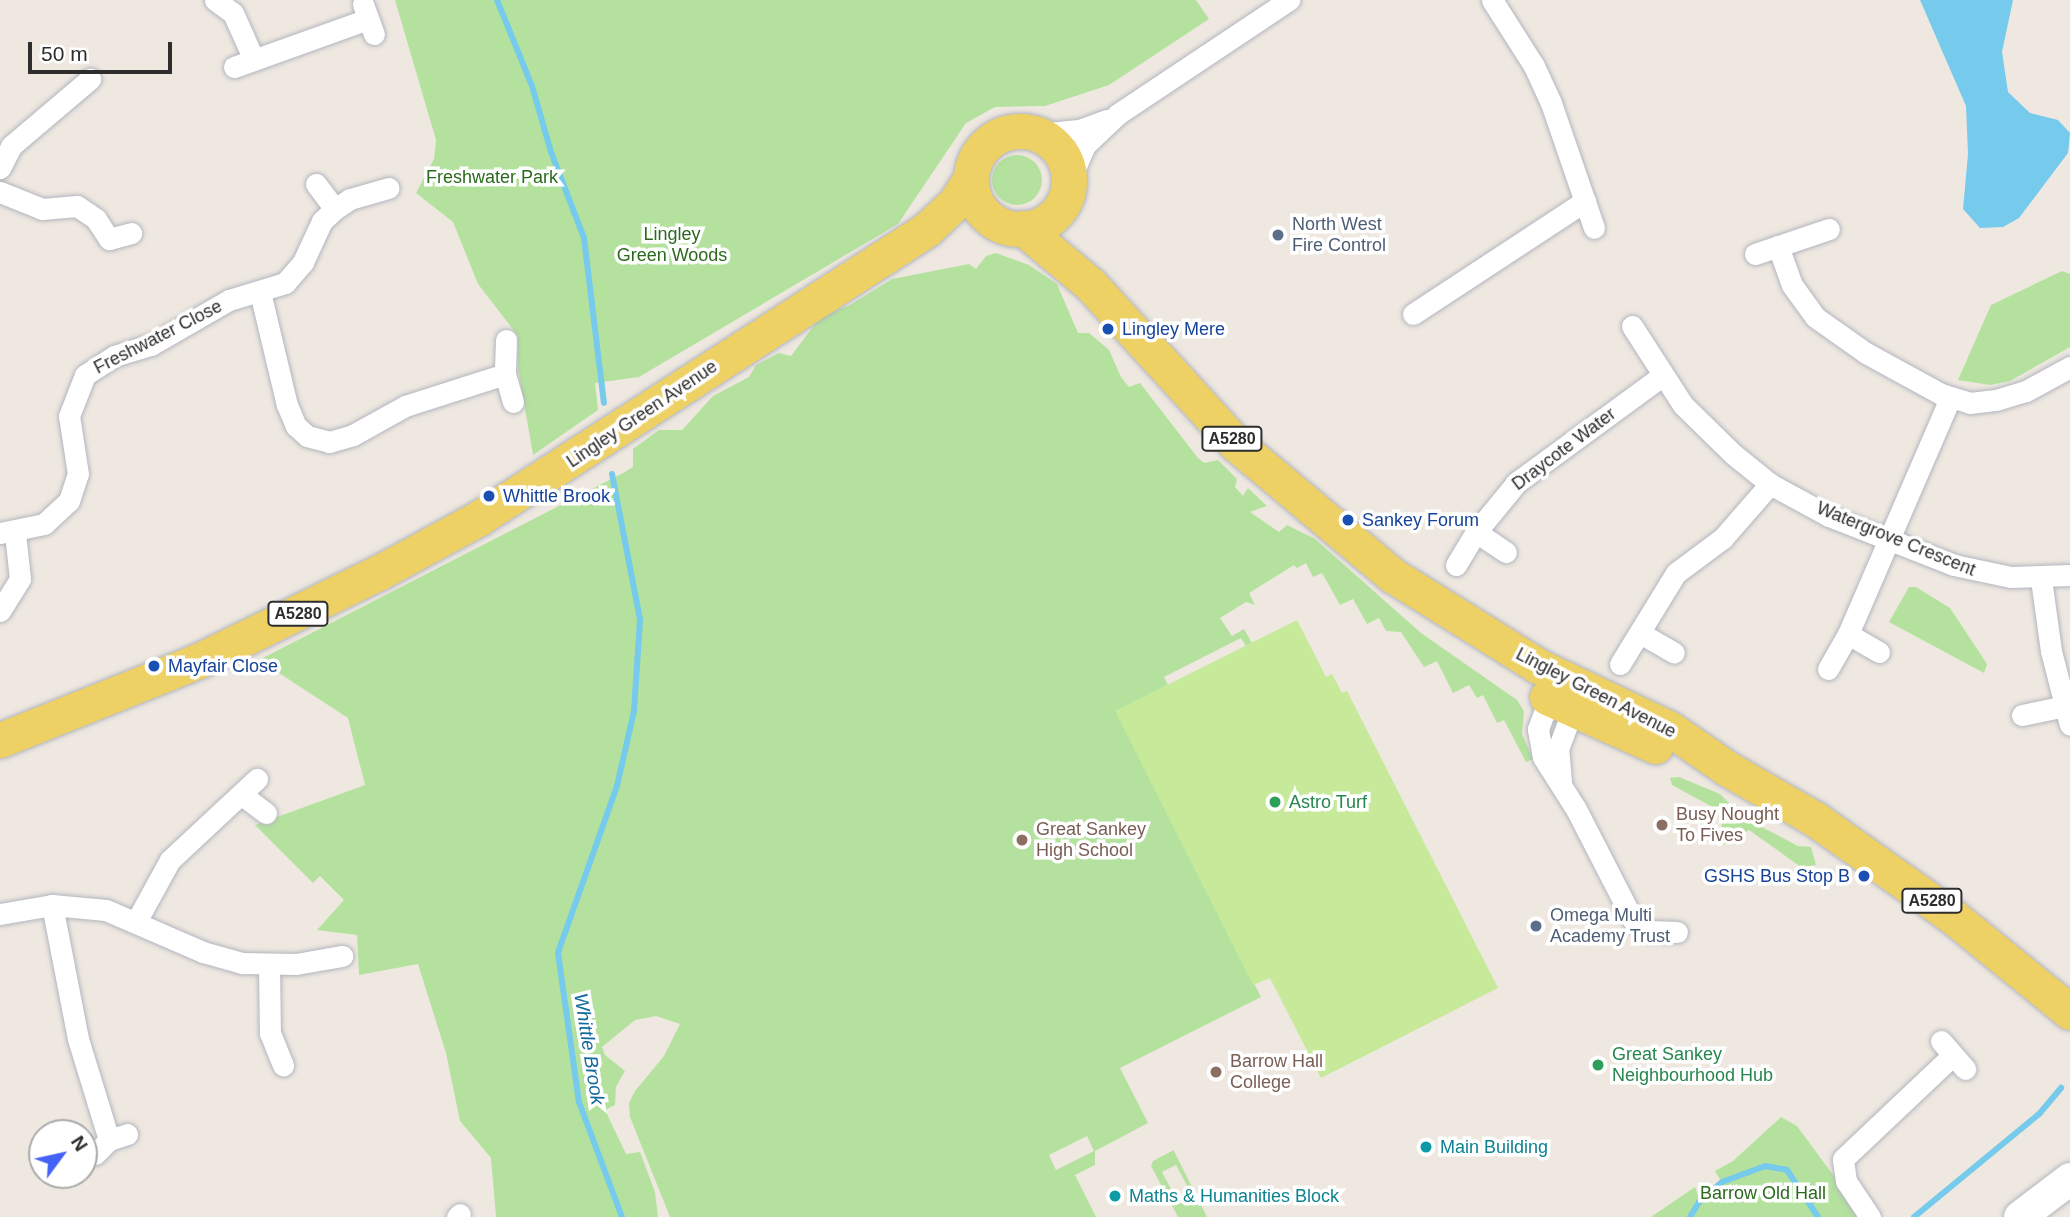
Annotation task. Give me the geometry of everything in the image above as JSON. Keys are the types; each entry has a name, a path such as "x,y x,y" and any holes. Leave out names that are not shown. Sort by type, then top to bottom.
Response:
{"main road":[{"name":"A5280","path":"1015,131 1038,134 1061,153 1066,192 1039,225 1009,225 977,203 971,178 974,163 993,138 1015,131"},
{"name":"Lingley Green Avenue","path":"0,740 200,660 391,566 580,456 779,322 895,250 942,217 971,178"},
{"name":"Lingley Green Avenue","path":"1066,192 1071,246 1091,285"},
{"name":"Lingley Green Avenue","path":"895,250 1009,225 1091,285 1236,444 1392,575 1565,694 1604,695 1659,723 1728,769 1815,819 1886,867 2041,992 2070,1012"},
{"name":"Lingley Green Avenue","path":"2041,992 2070,1028"}],"street":[{"path":"215,0 233,13 254,60"},
{"path":"1066,192 1085,145 1118,114 1289,0"},
{"path":"1492,0 1522,46 1552,103 1594,228"},
{"path":"234,67 367,19"},
{"path":"0,168 5,142 90,79"},
{"path":"1038,134 1079,130 1118,114"},
{"path":"316,184 335,209"},
{"name":"Freshwater Close","path":"0,611 20,579 8,533 54,517 75,489 78,459 69,416 85,375 114,356 151,345 229,300 285,283 296,273 322,221 335,209 350,199 388,188"},
{"path":"0,192 42,209 77,206 96,219 109,239 131,233"},
{"path":"1413,314 1585,201"},
{"path":"1755,254 1829,229"},
{"path":"1778,246 1793,285 1815,317 1866,353 1950,398 1970,402 1996,400 2026,391 2069,369"},
{"path":"260,292 287,405 296,426 307,436 329,442 353,435 405,406 505,374"},
{"name":"Watergrove Crescent","path":"1632,326 1662,376 1704,427 1770,484 1829,516 1890,541 1983,573 2041,579 2070,575"},
{"path":"506,341 505,374 513,402"},
{"name":"Draycote Water","path":"1456,565 1476,533 1517,482 1662,376"},
{"path":"1828,669 1848,634 1890,541 1950,398"},
{"path":"1620,664 1676,573 1723,538 1770,484"},
{"path":"1476,533 1506,552"},
{"path":"2022,715 2068,715 2051,651 2041,579"},
{"path":"1640,633 1674,653"},
{"path":"1848,634 1879,652"},
{"path":"1565,694 1558,749 1561,783 1633,920 1649,931 1677,932"},
{"path":"137,920 170,860 257,779"},
{"path":"242,795 266,813"},
{"path":"0,914 52,905 77,904 137,920 203,953 269,965 342,956"},
{"path":"52,905 78,1039 110,1143"},
{"path":"269,965 270,1033 287,1068"},
{"path":"1870,1217 1846,1181 1843,1159 1953,1055"},
{"path":"2020,1217 2058,1188 2070,1162"}],"green space":[{"path":"395,0 1196,0 1209,19 1109,85 1045,106 995,107 966,123 898,224 639,377 595,383 598,410 533,455 518,368 518,336 478,284 453,222 416,193 434,159 436,140"},
{"path":"1007,156 1027,156 1041,170 1041,190 1027,204 1007,204 993,190 993,170"},
{"path":"996,253 1029,265 1057,284 1078,333 1089,333 1109,350 1121,377 1129,387 1140,383 1198,458 1204,463 1218,460 1237,479 1235,487 1243,496 1248,488 1267,506 1250,512 1279,532 1287,525 1315,539 1421,633 1517,700 1524,711 1522,734 1533,759 1526,762 1504,720 1497,723 1483,695 1477,698 1469,685 1453,693 1437,661 1424,667 1401,632 1386,631 1379,618 1367,624 1353,599 1340,605 1322,573 1313,577 1306,563 1297,568 1294,565 1249,593 1255,605 1246,602 1220,618 1232,636 1244,629 1252,643 1246,646 1241,638 1164,677 1168,685 1116,711 1261,997 1120,1068 1148,1123 1095,1151 1095,1165 1075,1175 1096,1217 670,1217 630,1117 629,1103 635,1091 664,1056 680,1024 656,1016 635,1020 602,1047 605,1055 625,1071 616,1087 615,1105 605,1110 626,1154 640,1152 655,1192 658,1217 496,1217 491,1158 460,1121 446,1053 418,964 359,975 357,935 317,930 344,900 320,876 313,883 255,825 365,785 348,718 259,660 625,472 633,467 633,449 659,430 682,430 713,396 749,377 756,365 779,353 791,356 821,316 850,305 892,279 969,264 976,269 986,256","holes":["1087,1136 1094,1151 1056,1170 1049,1155"]},
{"path":"2062,271 2070,274 2070,347 2010,381 1990,385 1958,380 1991,305"},
{"path":"1909,587 1916,587 1950,608 1987,664 1984,673 1889,622"},
{"name":"Astro Turf","path":"1297,620 1326,677 1332,674 1342,693 1347,691 1498,988 1321,1078 1270,978 1253,985 1115,711"},
{"path":"1679,777 1720,794 1738,812 1749,814 1756,824 1798,846 1811,847 1816,865 1801,867 1749,830 1724,845 1720,811 1672,785 1670,778"},
{"name":"Barrow Old Hall","path":"1781,1117 1797,1126 1864,1217 1651,1217 1695,1187 1700,1201 1722,1183 1715,1171 1733,1161"},
{"path":"1174,1150 1207,1217 1178,1217 1151,1166 1153,1161","holes":["1176,1165 1193,1197 1179,1204 1162,1172"]}],"water":[{"path":"1920,0 2013,0 2002,52 2008,92 2030,113 2058,120 2070,133 2068,153 2019,218 2003,227 1980,228 1963,209 1968,154 1966,106"}],"waterway":[{"name":"Whittle Brook","path":"497,0 532,86 551,152 584,238 604,403"},
{"name":"Whittle Brook","path":"612,474 640,620 634,711 617,786 558,953 579,1102 622,1217"},
{"path":"1914,1217 2040,1113 2061,1088"},
{"path":"1690,1217 1699,1202 1722,1182 1765,1166 1787,1170 1818,1217"}],"place":[{"name":"North West Fire Control","path":"1278,235"},
{"name":"Lingley Mere","path":"1108,329"},
{"name":"Whittle Brook","path":"489,496"},
{"name":"Sankey Forum","path":"1348,520"},
{"name":"Mayfair Close","path":"154,666"},
{"name":"Astro Turf","path":"1275,802"},
{"name":"Busy Nought To Fives","path":"1662,825"},
{"name":"Great Sankey High School","path":"1022,840"},
{"name":"GSHS Bus Stop B","path":"1864,876"},
{"name":"Omega Multi Academy Trust","path":"1536,926"},
{"name":"Great Sankey Neighbourhood Hub","path":"1598,1065"},
{"name":"Barrow Hall College","path":"1216,1072"},
{"name":"Main Building","path":"1426,1147"},
{"name":"Maths & Humanities Block","path":"1115,1196"}],"park label":[{"name":"Freshwater Park","path":"492,177"},
{"name":"Lingley Green Woods","path":"672,245"}]}
